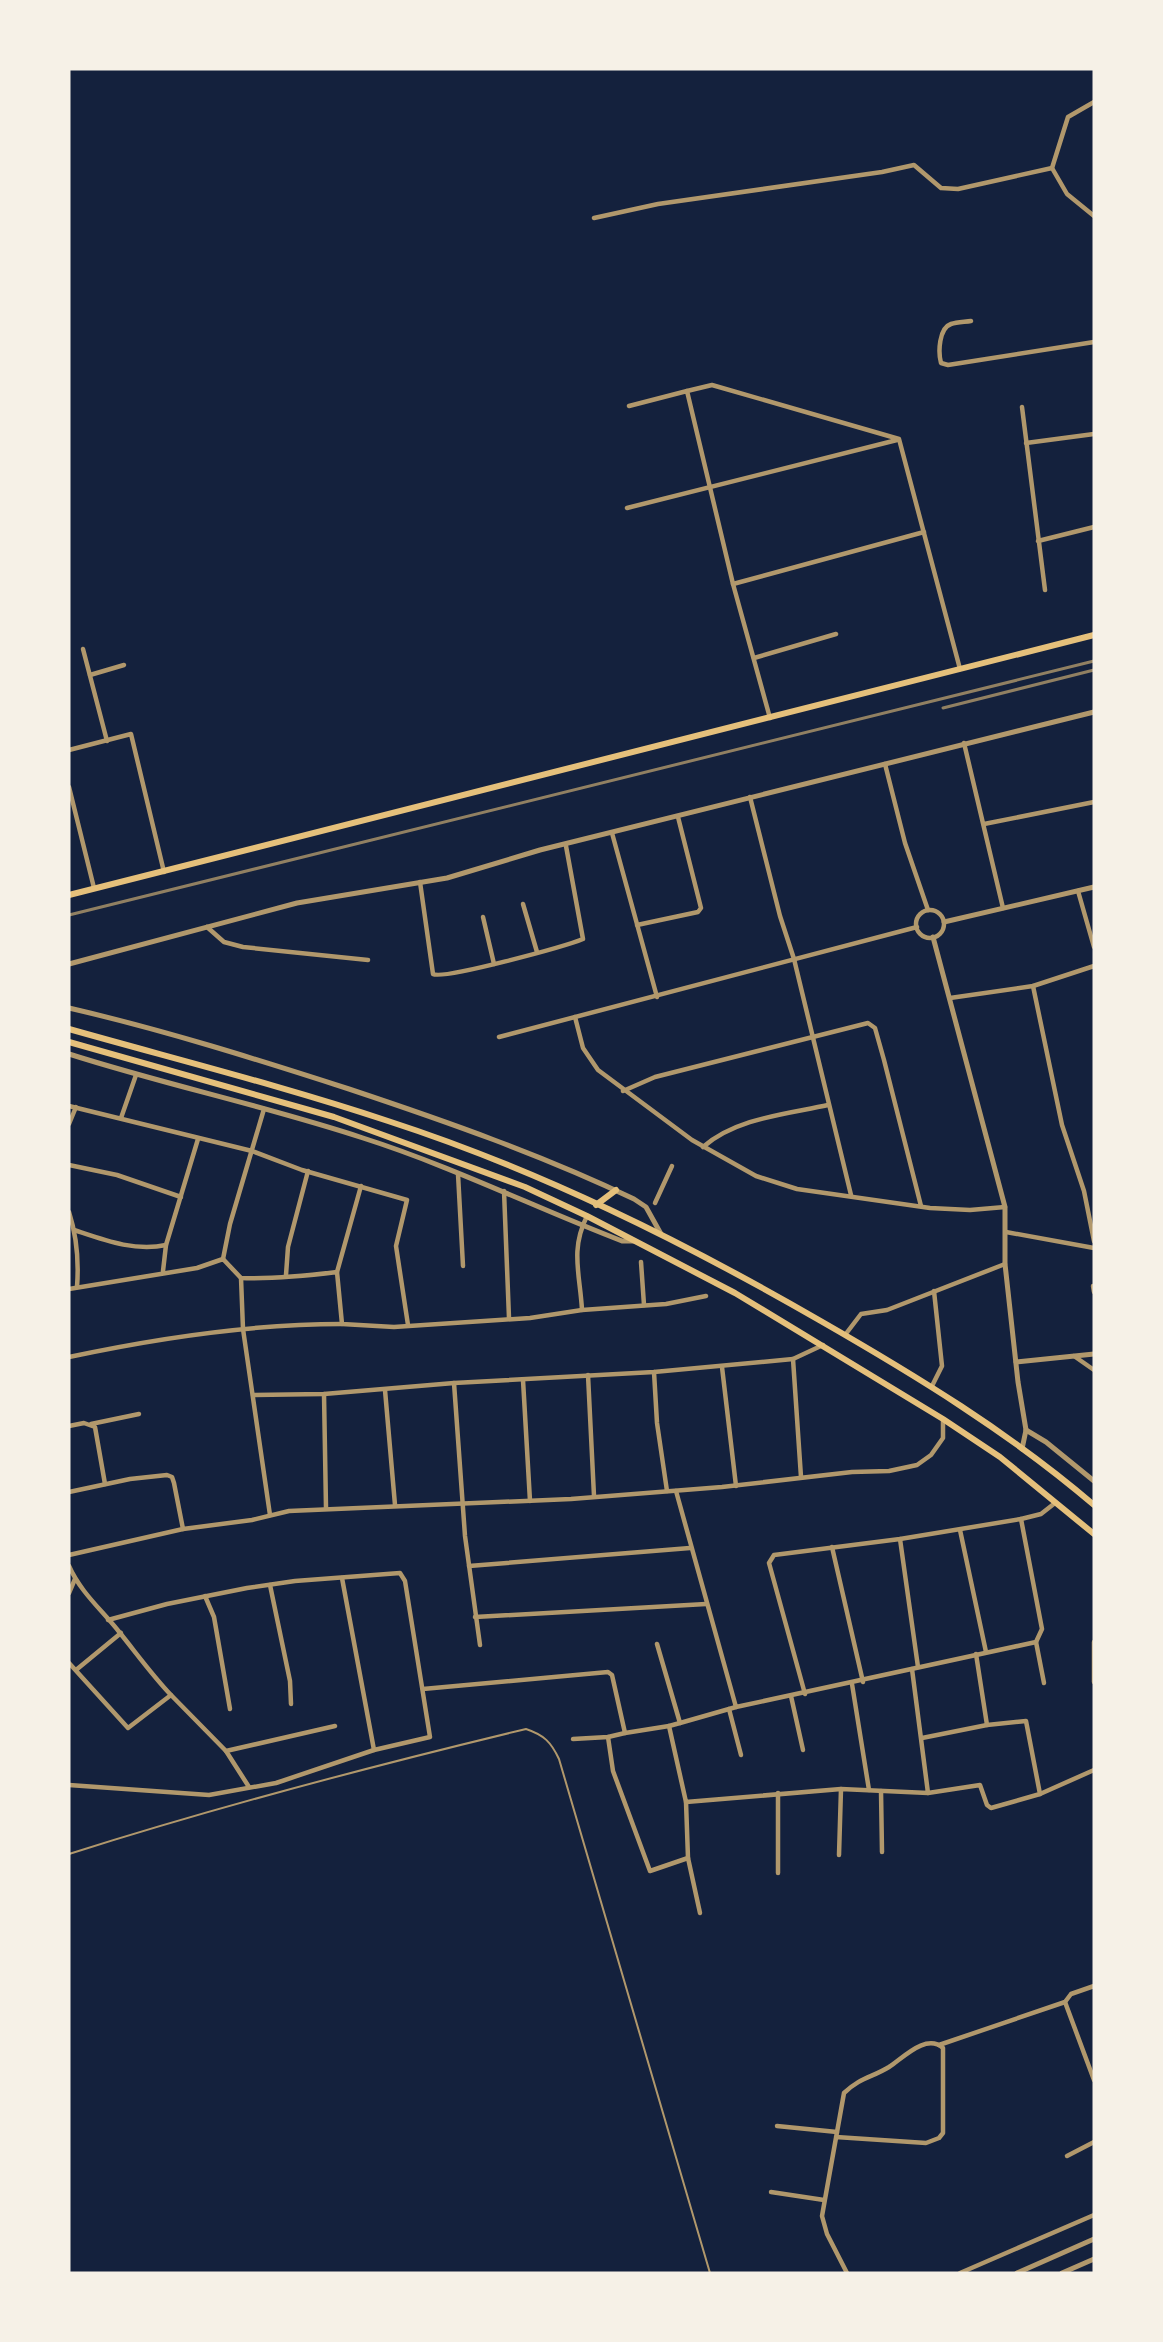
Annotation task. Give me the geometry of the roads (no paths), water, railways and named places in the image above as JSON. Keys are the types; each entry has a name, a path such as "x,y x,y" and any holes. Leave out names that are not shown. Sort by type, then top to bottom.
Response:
{"main road":[{"path":"69,895 1094,635"},
{"path":"69,1029 388,1121 535,1177 662,1234 736,1272 932,1386 1022,1449 1094,1505"},
{"path":"69,1042 334,1117 525,1187 587,1216 735,1293 943,1419 1000,1458 1094,1534"},
{"path":"596,1205 616,1190"}],"street":[{"path":"1094,102 1068,117 1052,168 1067,194 1094,216"},
{"path":"594,218 658,204 882,172 915,165 941,188 958,189 1052,168"},
{"path":"971,321 950,324 944,330 939,355 941,363 948,365 1094,342"},
{"path":"629,406 712,385 899,439"},
{"path":"687,391 712,488 733,584 770,718"},
{"path":"1022,407 1045,590"},
{"path":"1026,443 1094,434"},
{"path":"627,508 899,439"},
{"path":"899,439 960,669"},
{"path":"1038,541 1094,527"},
{"path":"733,584 924,532"},
{"path":"754,658 836,634"},
{"path":"83,649 107,741"},
{"path":"90,675 124,665"},
{"path":"69,964 297,903 447,878 540,850 566,846 964,743 1094,714"},
{"path":"69,750 131,734 164,872"},
{"path":"964,743 1003,908"},
{"path":"885,764 905,843 928,910"},
{"path":"69,787 94,888"},
{"path":"750,797 780,916 794,959 851,1195"},
{"path":"984,824 1094,802"},
{"path":"637,925 698,912 701,908 678,817"},
{"path":"612,833 657,997"},
{"path":"420,882 433,974 440,976 494,964 582,940 584,936 566,846"},
{"path":"944,922 1094,887"},
{"path":"1078,891 1094,947"},
{"path":"523,904 537,952"},
{"path":"928,910 940,914 944,922 942,931 933,937 922,935 917,927 917,918 928,910"},
{"path":"483,917 494,964"},
{"path":"207,927 224,942 243,947 368,960"},
{"path":"499,1037 917,927"},
{"path":"933,937 1005,1207 1005,1264 1026,1430 1022,1449"},
{"path":"950,998 1033,986 1094,966"},
{"path":"1033,986 1062,1125 1084,1191 1094,1241"},
{"path":"69,1008 171,1033 393,1103 547,1160 616,1190 646,1207 662,1234"},
{"path":"575,1017 583,1048 598,1070 623,1091 703,1147 756,1176 797,1189 921,1206 970,1210 1005,1207"},
{"path":"623,1091 655,1077 813,1039 868,1023 875,1028 921,1206"},
{"path":"69,1054 136,1076 364,1138 504,1191 622,1241 638,1241"},
{"path":"121,1118 136,1076"},
{"path":"703,1147 714,1138 746,1123 828,1105"},
{"path":"69,1106 252,1151 308,1171 407,1200 396,1246 408,1326"},
{"path":"69,1124 76,1107"},
{"path":"224,1259 230,1224 264,1109"},
{"path":"164,1271 166,1245 198,1139"},
{"path":"69,1165 117,1175 181,1197"},
{"path":"655,1203 672,1166"},
{"path":"286,1275 288,1247 308,1171"},
{"path":"458,1174 463,1266"},
{"path":"342,1324 337,1272 361,1186"},
{"path":"504,1191 509,1318"},
{"path":"69,1212 74,1230 78,1266 76,1287"},
{"path":"582,1310 576,1261 578,1233 587,1216"},
{"path":"74,1230 148,1249 166,1245"},
{"path":"1006,1232 1094,1248"},
{"path":"69,1288 164,1271 197,1268 224,1259"},
{"path":"224,1259 241,1278 243,1329 270,1515"},
{"path":"641,1262 644,1305"},
{"path":"845,1335 861,1314 887,1310 1005,1264"},
{"path":"241,1278 269,1279 286,1275 337,1272"},
{"path":"1093,1286 1094,1292"},
{"path":"932,1386 942,1366 934,1291"},
{"path":"69,1357 149,1341 243,1329 342,1324 408,1326 530,1318 582,1310 684,1301 706,1296"},
{"path":"253,1395 324,1394 454,1383 722,1367 793,1359 823,1345"},
{"path":"1016,1362 1094,1354"},
{"path":"1074,1356 1094,1370"},
{"path":"793,1359 801,1477"},
{"path":"722,1367 736,1486"},
{"path":"654,1372 657,1423 667,1491"},
{"path":"588,1375 594,1496"},
{"path":"523,1380 530,1501"},
{"path":"454,1383 462,1504 480,1645"},
{"path":"385,1390 395,1505"},
{"path":"324,1394 326,1508"},
{"path":"69,1426 139,1414"},
{"path":"69,1555 183,1529 326,1508 530,1501 736,1486 801,1477 889,1471 917,1465 931,1455 943,1438 943,1419"},
{"path":"91,1424 97,1431 105,1484"},
{"path":"1026,1430 1046,1442 1094,1481"},
{"path":"69,1492 162,1474 172,1477 183,1529"},
{"path":"676,1491 736,1707"},
{"path":"805,1694 776,1593 770,1559 777,1554 900,1539 1022,1519 1041,1514 1055,1503"},
{"path":"1022,1519 1042,1629 1036,1642 1044,1683"},
{"path":"960,1530 986,1652"},
{"path":"900,1539 928,1792"},
{"path":"832,1547 863,1682"},
{"path":"469,1566 690,1548"},
{"path":"69,1566 75,1579 171,1695 226,1751 249,1787"},
{"path":"69,1785 209,1795 276,1783 374,1750 430,1737 404,1577 394,1572 270,1584 206,1596 108,1620"},
{"path":"342,1578 374,1750"},
{"path":"69,1593 75,1579"},
{"path":"270,1584 290,1682 291,1704"},
{"path":"206,1596 214,1617 230,1709"},
{"path":"475,1617 706,1604"},
{"path":"76,1670 121,1633"},
{"path":"573,1739 608,1737 669,1726 736,1707 863,1682 915,1668 1036,1642"},
{"path":"1094,1643 1094,1682"},
{"path":"657,1644 680,1723"},
{"path":"976,1654 987,1725"},
{"path":"69,1663 128,1728 171,1695"},
{"path":"423,1689 608,1672 612,1675 625,1733"},
{"path":"852,1684 869,1790"},
{"path":"791,1696 803,1750"},
{"path":"729,1709 741,1755"},
{"path":"922,1738 1023,1720 1029,1724 1040,1794"},
{"path":"226,1751 335,1726"},
{"path":"669,1726 686,1802 688,1858 700,1913"},
{"path":"608,1737 613,1771 650,1871 688,1858"},
{"path":"686,1802 841,1789 928,1792 980,1785 987,1805 991,1808 1040,1794 1094,1770"},
{"path":"839,1855 841,1789"},
{"path":"880,1791 882,1852"},
{"path":"778,1793 778,1873"},
{"path":"847,2273 827,2234 822,2216 844,2093 859,2079 887,2068 928,2043 939,2045 1065,2002 1071,1994 1094,1986"},
{"path":"1065,2002 1094,2080"},
{"path":"777,2126 837,2135 926,2143 939,2138 943,2133 945,2056 939,2045"},
{"path":"1067,2156 1094,2142"},
{"path":"771,2192 824,2200"},
{"path":"960,2273 1094,2215"},
{"path":"1017,2273 1094,2239"},
{"path":"1062,2273 1094,2259"}],"lane":[{"path":"69,1854 207,1811 388,1762 526,1730 540,1733 552,1744 559,1759 710,2273"}],"railway":[{"path":"69,915 1094,661"},
{"path":"943,708 1094,670"}]}
